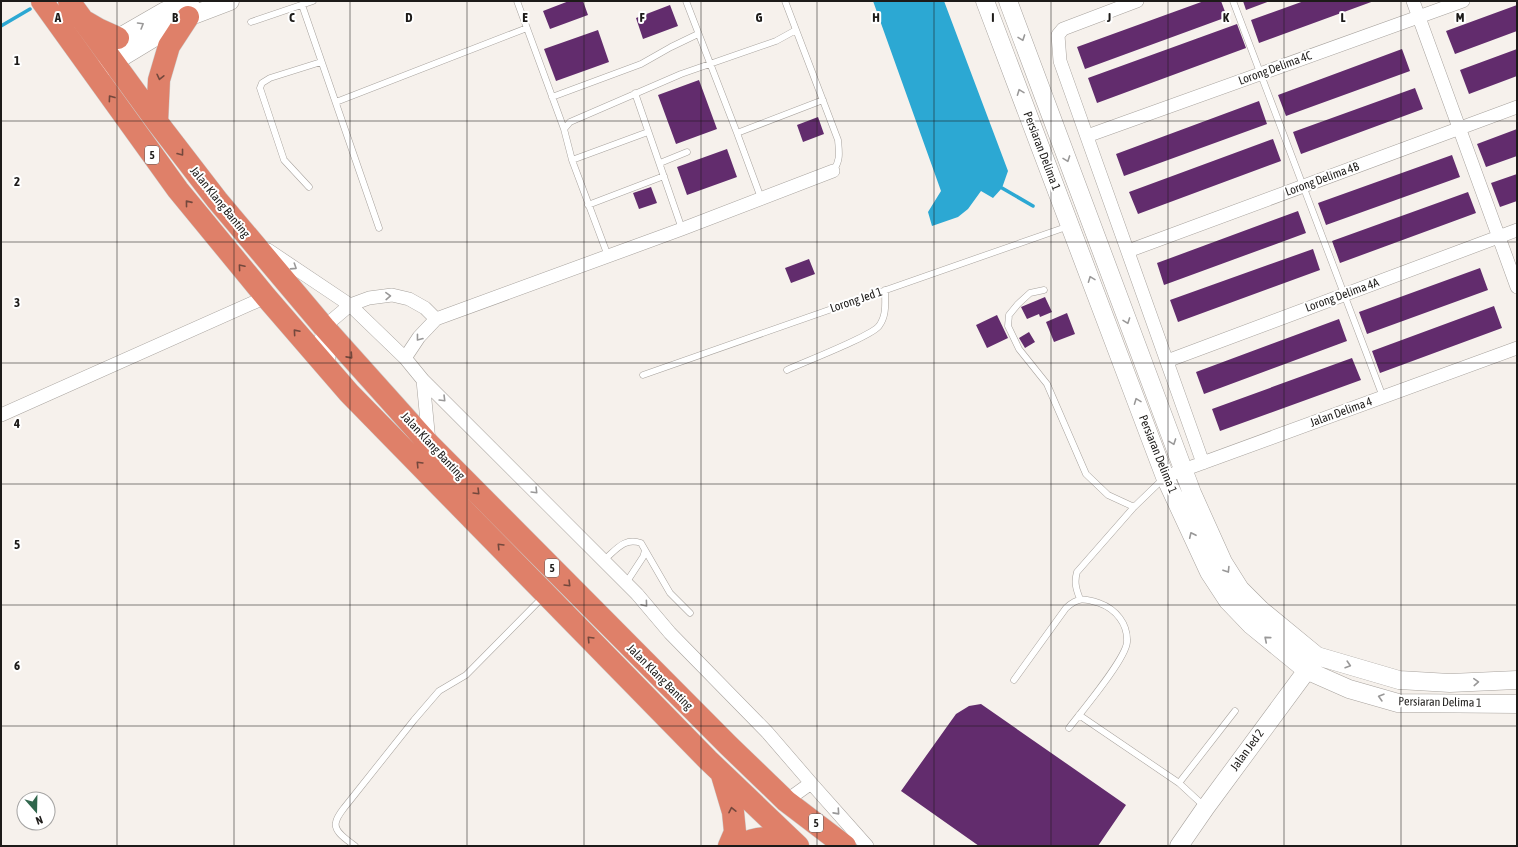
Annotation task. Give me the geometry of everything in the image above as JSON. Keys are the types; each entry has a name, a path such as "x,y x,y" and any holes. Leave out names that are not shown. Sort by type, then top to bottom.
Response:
{"highway":[{"name":"Jalan Klang Banting","path":"42,1 178,190 266,297 349,393 722,774 797,845"},
{"path":"69,1 83,20 98,29 111,49"},
{"path":"157,122 158,91 161,73 169,46 189,9"},
{"name":"Jalan Klang Banting","path":"111,49 157,122 217,200 324,327 429,444 786,802 845,846"},
{"path":"617,667 708,743 763,798 772,803 786,802"},
{"path":"722,774 733,812 735,832 729,846"},
{"path":"738,846 747,841 766,837 797,845"}],"street":[{"path":"89,66 165,11 189,9 230,1"},
{"name":"Persiaran Delima 1","path":"985,1 1005,16 1192,494 1223,562 1240,589 1261,610 1318,656 1399,680 1450,683 1517,680"},
{"path":"1137,1 1063,29 1058,35 1060,61 1203,463"},
{"path":"1413,1 1517,286"},
{"name":"Lorong Delima 4C","path":"1087,136 1463,1"},
{"path":"111,49 189,9"},
{"name":"Persiaran Delima 1","path":"1005,16 1070,225 1165,477 1209,572 1228,601 1251,625 1306,670 1349,689 1398,702 1517,704"},
{"name":"Lorong Delima 4B","path":"1128,251 1517,107"},
{"path":"405,358 419,337 436,319 682,229 833,170"},
{"name":"Lorong Delima 4A","path":"1167,360 1517,230"},
{"path":"249,238 350,305 405,358 423,380 626,583 670,633 767,732 867,846"},
{"path":"349,393 320,343 324,327 350,305 370,298 392,295 409,299 425,308 436,319"},
{"path":"1,415 266,297"},
{"name":"Jalan Delima 4","path":"1165,477 1517,348"},
{"path":"423,380 429,444"},
{"name":"Jalan Jed 2","path":"1180,846 1206,807 1306,670 1318,656"},
{"path":"786,802 811,783"}],"lane":[{"path":"251,22 313,1"},
{"path":"517,1 564,129 572,160 588,205 608,256"},
{"path":"686,1 761,198"},
{"path":"785,1 838,140 840,156 838,165 833,170"},
{"path":"1233,1 1383,397"},
{"path":"302,5 379,228"},
{"path":"336,102 527,28"},
{"path":"564,129 570,122 635,93 680,74 776,41 796,30"},
{"path":"552,98 641,64 698,34"},
{"path":"309,187 284,160 260,88 262,83 270,78 321,62"},
{"path":"635,93 682,229"},
{"path":"737,133 823,100"},
{"path":"572,160 648,132"},
{"path":"660,163 687,152"},
{"path":"588,205 664,176"},
{"name":"Lorong Jed 1","path":"643,375 1070,225"},
{"path":"787,370 860,338 878,327 886,311 885,290"},
{"path":"1044,290 1030,293 1018,304 1009,315 1008,326 1018,349 1047,384 1086,474 1108,495 1134,507"},
{"path":"1080,599 1074,579 1077,572 1134,507 1165,477"},
{"path":"604,560 626,541 633,540 641,543 670,593 690,613"},
{"path":"626,583 643,557 645,551"},
{"path":"355,846 337,830 336,821 344,808 439,691 466,675 546,593"},
{"path":"1014,680 1066,608 1073,602 1080,599 1090,600 1104,605 1120,616 1124,626 1127,643 1122,658 1069,728"},
{"path":"1179,783 1235,711"},
{"path":"1079,715 1179,783 1206,807"}],"water":[{"path":"873,1 944,1 1008,171 1002,188 993,198 981,191 968,209 958,217 932,226 928,212 941,191"}],"building":[{"path":"569,1 583,1 588,15 550,29 543,11"},
{"path":"1204,1 1221,1 1227,17 1085,69 1077,47"},
{"path":"1243,1 1270,1 1246,10"},
{"path":"1304,1 1374,1 1259,43 1251,20"},
{"path":"670,5 678,26 643,39 636,18"},
{"path":"1517,5 1517,31 1455,54 1446,31"},
{"path":"1237,24 1246,48 1097,103 1088,78"},
{"path":"598,30 609,62 556,81 544,49"},
{"path":"1402,49 1410,71 1286,116 1278,95"},
{"path":"1517,49 1517,76 1469,94 1460,70"},
{"path":"699,80 717,129 676,144 658,95"},
{"path":"1415,88 1423,109 1301,154 1293,132"},
{"path":"1259,101 1267,124 1124,176 1116,154"},
{"path":"818,117 824,134 803,142 797,125"},
{"path":"1517,129 1517,156 1486,167 1477,144"},
{"path":"1273,139 1281,161 1138,214 1129,192"},
{"path":"727,149 737,177 687,195 677,167"},
{"path":"1452,155 1460,177 1326,225 1318,203"},
{"path":"1517,174 1517,201 1500,207 1491,183"},
{"path":"651,187 657,203 639,209 633,193"},
{"path":"1468,192 1476,213 1340,263 1332,241"},
{"path":"1298,211 1306,233 1164,285 1157,263"},
{"path":"1313,249 1320,270 1178,322 1170,300"},
{"path":"809,259 815,274 791,283 785,268"},
{"path":"1480,268 1488,290 1367,334 1359,312"},
{"path":"1045,297 1052,312 1040,317 1039,314 1027,319 1021,307"},
{"path":"1494,306 1502,328 1380,373 1372,351"},
{"path":"1067,313 1075,334 1054,342 1046,322"},
{"path":"997,315 1008,338 987,348 976,325"},
{"path":"1339,319 1347,341 1204,394 1196,372"},
{"path":"1029,332 1035,342 1025,348 1019,338"},
{"path":"1352,358 1361,380 1220,431 1212,409"},
{"path":"981,704 1126,805 1098,846 979,846 901,791 956,714 969,706"}],"waterway":[{"path":"1,26 30,9"},
{"path":"1002,188 1033,206"}]}
